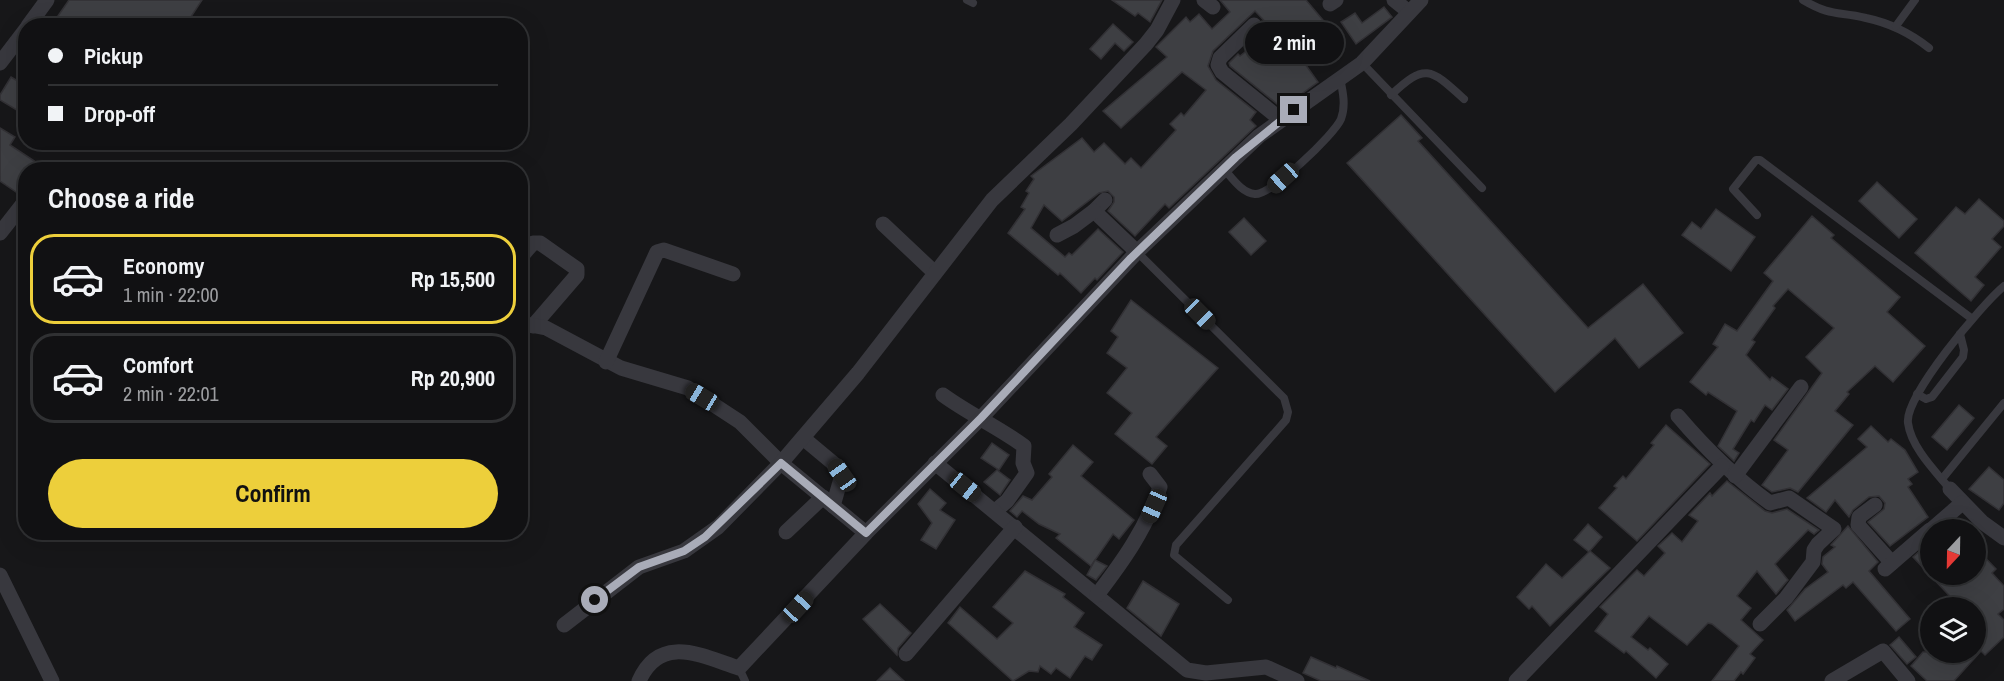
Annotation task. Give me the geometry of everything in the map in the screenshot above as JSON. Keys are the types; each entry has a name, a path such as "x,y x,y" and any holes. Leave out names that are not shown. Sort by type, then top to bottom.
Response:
{"street":[{"path":"34,18 47,0"},
{"path":"564,625 639,567 684,551 705,537 781,463 858,373 992,200 1071,124 1146,44 1157,30 1173,0"},
{"path":"1394,0 1409,12"},
{"path":"639,681 657,657 671,650 695,654 742,674 866,533 981,418 1137,252 1280,119 1362,63 1421,0"},
{"path":"1254,25 1220,58 1218,65 1222,72 1280,119"},
{"path":"0,63 18,39"},
{"path":"1057,235 1074,226 1099,206 1137,252"},
{"path":"0,233 18,210"},
{"path":"883,224 935,273"},
{"path":"528,249 533,243 540,243 577,270 577,275 528,324"},
{"path":"606,362 657,252 664,250 733,274"},
{"path":"528,325 546,328 559,334 606,362 688,388 740,422 781,463 866,533"},
{"path":"1735,476 1801,387"},
{"path":"943,395 1000,428 1024,446 1023,463 1027,473 1006,501 995,511"},
{"path":"1678,416 1722,466 1770,503 1789,498 1834,529"},
{"path":"786,532 828,501 842,475 834,463 803,438"},
{"path":"935,463 1187,670 1206,677 1266,667 1297,681"},
{"path":"1516,681 1722,466"},
{"path":"1097,595 1140,536 1154,506 1160,487 1150,474"},
{"path":"1946,484 1962,503 2001,531"},
{"path":"1944,519 1962,503"},
{"path":"1760,624 1786,598 1813,562 1814,550 1818,544 1834,529 1857,520 1875,506"},
{"path":"1857,520 1888,566 1920,539"},
{"path":"906,654 1015,527"},
{"path":"0,575 52,681"},
{"path":"1832,681 1883,651 1908,681"}],"lane":[{"path":"1803,0 1831,14 1848,14 1896,26 1929,48"},
{"path":"1896,26 1915,0"},
{"path":"1362,63 1482,188"},
{"path":"1391,95 1413,75 1424,72 1448,85 1464,99"},
{"path":"1224,169 1244,190 1252,194 1268,191 1329,137 1340,122 1344,99 1340,78"},
{"path":"1757,214 1733,189 1756,160 1760,160 1971,318"},
{"path":"1137,252 1284,398 1287,404 1286,420 1174,550 1174,555 1228,600"},
{"path":"2004,286 1971,318 1917,394 1908,412 1910,430 1927,462 1946,484 2004,403"},
{"path":"1917,394 1926,399 1932,397 1963,357 1964,350 1960,334"}],"building":[{"path":"69,0 202,0 190,18 57,18"},
{"path":"1112,0 1162,0 1150,22 1138,13 1135,16"},
{"path":"1220,0 1306,0 1333,32 1309,52 1311,54 1303,61 1318,82 1282,108 1230,66 1229,63 1238,54 1240,56 1273,30 1255,11 1213,51 1208,66 1216,80 1256,112 1250,120 1256,126 1169,208 1165,204 1135,236 1108,211 1114,202 1114,197 1108,191 1099,193 1062,221 1044,205 1031,228 1065,257 1069,253 1072,255 1098,229 1123,252 1097,280 1095,278 1081,293 1060,273 1058,275 1008,233 1025,209 1021,207 1029,193 1026,191 1034,179 1031,176 1082,138 1094,152 1104,143 1125,164 1131,158 1141,168 1176,130 1170,124 1181,113 1184,116 1206,90 1182,72 1121,128 1103,111 1167,57 1156,47 1186,17 1190,22 1199,14 1212,29 1230,12"},
{"path":"1384,7 1392,17 1356,44 1341,22 1355,13 1362,23"},
{"path":"1113,24 1133,42 1124,51 1115,43 1101,59 1090,49"},
{"path":"11,77 18,81 18,111 0,100 0,95"},
{"path":"1401,115 1422,138 1418,141 1588,328 1643,284 1683,333 1639,368 1615,338 1555,392 1347,163"},
{"path":"0,128 15,137 10,145 36,162 18,162 18,193 0,181"},
{"path":"1877,182 1917,219 1899,238 1859,201"},
{"path":"1979,199 2004,221 2004,226 1992,239 2001,247 1975,277 1984,285 1971,301 1915,253 1956,207 1965,214"},
{"path":"1716,209 1755,237 1731,271 1682,235 1692,222 1701,229"},
{"path":"1812,216 1834,235 1831,238 1900,297 1887,312 1925,346 1893,382 1875,366 1847,392 1849,394 1835,411 1853,425 1798,492 1790,488 1772,492 1762,485 1788,450 1774,440 1822,373 1806,357 1834,328 1788,289 1773,306 1775,308 1752,340 1755,342 1746,355 1770,380 1772,377 1788,389 1772,410 1765,405 1754,422 1751,420 1733,449 1739,453 1734,461 1718,446 1737,411 1708,392 1706,395 1690,382 1718,347 1713,344 1725,324 1737,331 1773,281 1764,273"},
{"path":"1244,218 1266,241 1251,255 1229,232"},
{"path":"1131,300 1218,368 1156,437 1167,446 1152,464 1115,434 1132,413 1107,393 1127,368 1107,353 1118,337 1111,331"},
{"path":"1959,405 1974,418 1947,450 1932,437"},
{"path":"1666,425 1710,464 1637,541 1599,508 1617,488 1614,486 1623,476 1626,479 1654,445 1651,443"},
{"path":"1871,426 1888,442 1891,439 1905,450 1918,472 1908,479 1912,484 1908,487 1928,517 1920,519 1920,523 1890,546 1868,522 1884,509 1885,503 1879,496 1869,497 1853,510 1849,517 1835,500 1826,512 1807,498 1867,447 1858,439"},
{"path":"992,443 1009,455 999,470 981,458"},
{"path":"1073,445 1093,462 1081,476 1134,520 1119,539 1113,534 1091,566 1056,538 1060,534 1039,524 1022,511 1017,517 1010,511 1023,496 1032,500 1052,477 1049,474"},
{"path":"1989,467 2004,480 2004,503 1999,510 1969,489"},
{"path":"997,470 1010,480 1000,495 984,482"},
{"path":"1727,481 1765,511 1772,513 1787,509 1819,530 1814,534 1808,530 1775,564 1788,580 1776,594 1757,571 1737,596 1751,608 1741,620 1763,640 1750,654 1755,658 1743,674 1741,672 1734,681 1712,681 1739,646 1712,624 1708,623 1687,645 1649,616 1631,637 1648,650 1650,648 1668,664 1656,678 1626,651 1624,653 1595,631 1608,614 1600,607 1637,570 1644,576 1665,553 1658,546 1672,533 1682,542 1698,521 1689,515 1710,493 1712,496"},
{"path":"930,489 946,503 940,510 955,520 936,549 921,540 932,523 918,504"},
{"path":"1588,524 1602,537 1589,552 1574,540"},
{"path":"1848,526 1878,562 1869,571 1910,619 1896,631 1853,582 1846,588 1843,585 1795,621 1787,610 1805,589 1828,572 1822,564 1823,557 1835,547 1831,545"},
{"path":"1590,551 1610,568 1550,626 1532,606 1529,609 1517,597 1546,564 1562,578"},
{"path":"1920,551 1920,564 1913,557"},
{"path":"1986,558 1996,569 1992,573 2004,586 2004,609 1998,614 2004,620 2004,637 1986,654 1986,597 1951,597 1939,585 1986,585"},
{"path":"1095,560 1107,566 1096,580 1087,575"},
{"path":"1025,571 1065,594 1063,597 1084,613 1074,627 1102,645 1092,660 1085,656 1070,678 1056,668 1051,674 1040,666 1038,672 1029,671 1013,681 948,623 960,607 997,639 1013,623 993,607"},
{"path":"1143,581 1179,604 1161,636 1127,608"},
{"path":"880,604 911,633 898,648 897,655 863,619"},
{"path":"1899,637 1916,657 1907,664 1890,645"},
{"path":"1920,656 1920,663 1970,663 1954,681 1927,681 1911,666"},
{"path":"1311,657 1370,681 1321,681 1303,673"},
{"path":"890,668 904,681 877,681"}],"route":[{"path":"595,600 639,567 694,546 718,526 781,463 866,533 981,418 1130,259 1259,136 1294,110"}]}
